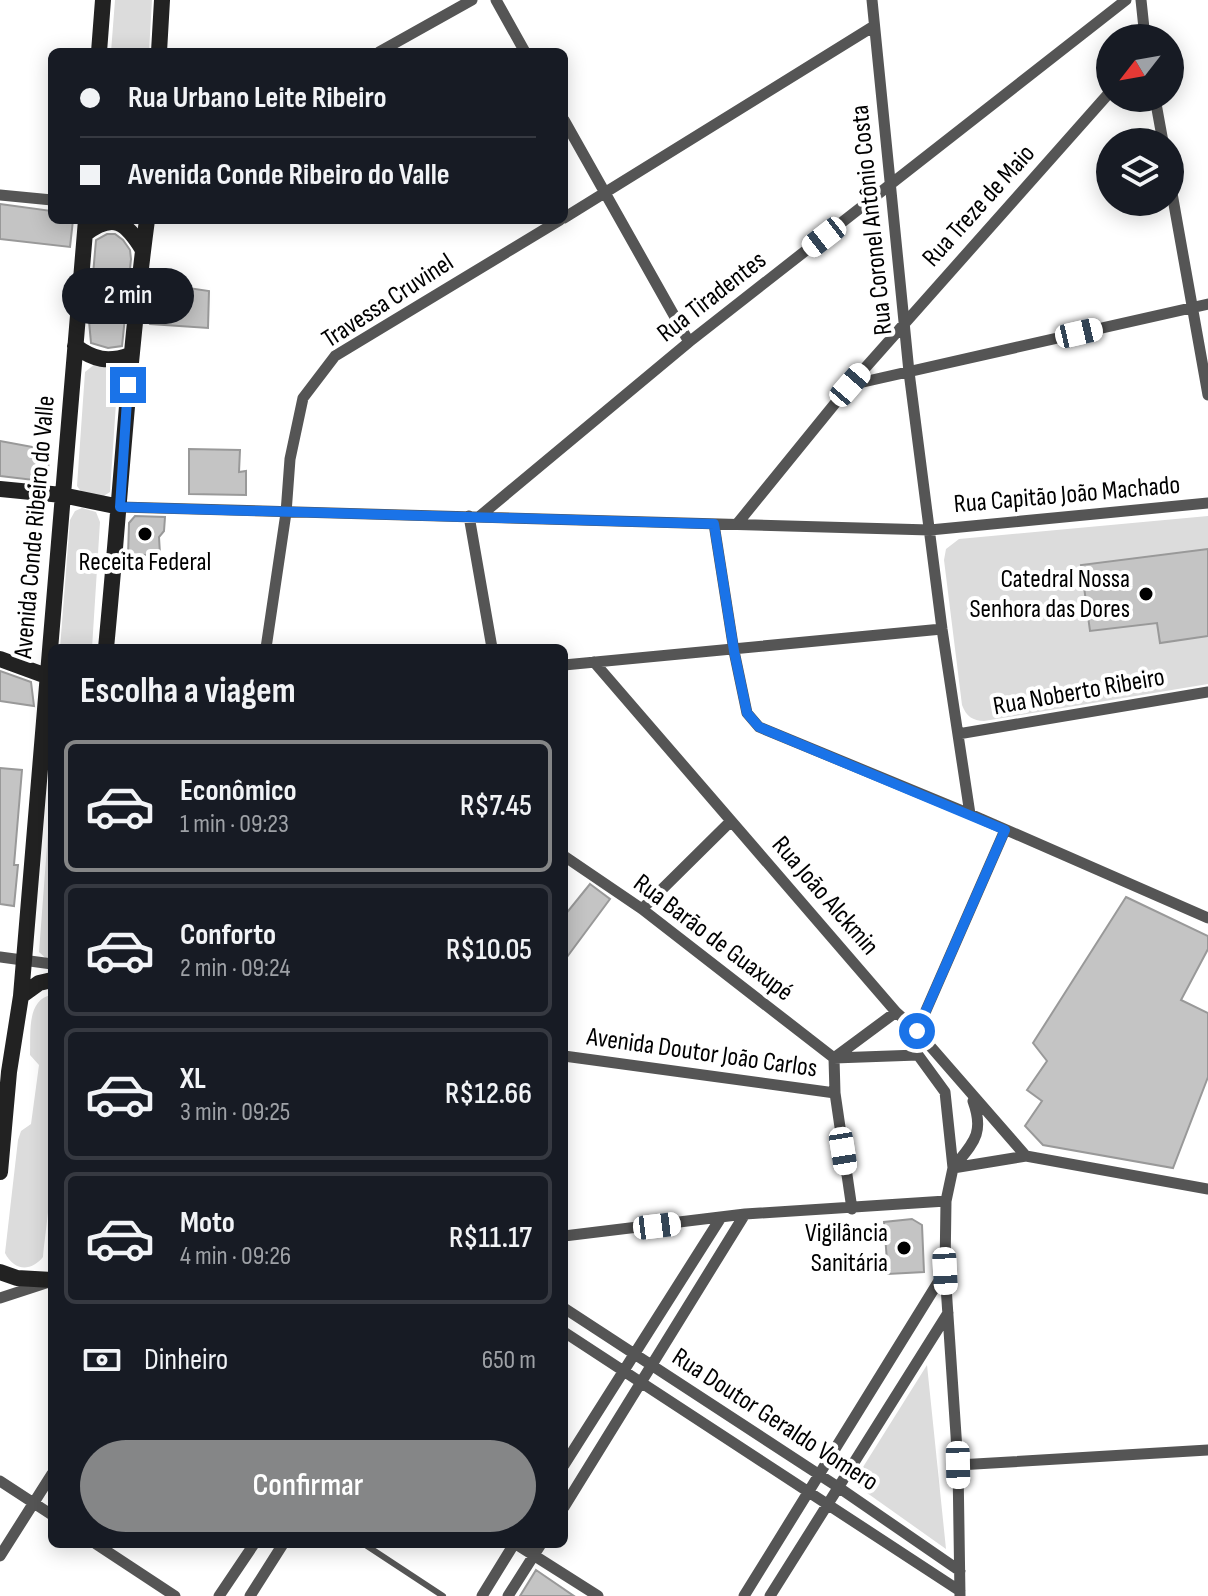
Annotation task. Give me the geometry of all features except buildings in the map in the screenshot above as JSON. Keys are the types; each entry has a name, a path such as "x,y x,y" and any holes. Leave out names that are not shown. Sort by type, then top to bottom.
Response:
{"main road":[{"path":"99,48 103,0"},
{"path":"159,48 162,0"},
{"path":"123,224 143,250"},
{"path":"106,644 120,507 130,355 146,224"},
{"name":"Avenida Conde Ribeiro do Valle","path":"51,644 86,227"},
{"path":"75,346 98,360 115,360 130,355"},
{"path":"0,489 62,495 120,507"},
{"path":"0,659 48,677"},
{"name":"Avenida Conde Ribeiro do Valle","path":"0,1172 5,1077 21,996 48,688"},
{"path":"21,996 39,983 48,981"},
{"path":"0,1272 17,1278 48,1281"}],"street":[{"path":"386,48 472,0"},
{"path":"496,0 523,48"},
{"name":"Rua Coronel Antônio Costa","path":"872,0 909,372 942,629 970,814"},
{"name":"Rua Tiradentes","path":"474,516 689,342 1126,0"},
{"path":"1141,0 1144,24"},
{"name":"Travessa Cruvinel","path":"568,215 874,26"},
{"name":"Rua Treze de Maio","path":"737,524 905,321 1096,108"},
{"path":"568,127 689,342"},
{"path":"0,195 48,200"},
{"path":"1176,216 1208,395"},
{"name":"Travessa Cruvinel","path":"267,644 286,513 290,459 303,398 335,356 554,224"},
{"path":"850,385 1208,304"},
{"name":"Rua Capitão João Machado","path":"120,507 930,530 1208,503"},
{"path":"474,516 491,644"},
{"path":"714,524 747,713 759,727 970,814 1208,918"},
{"path":"568,665 942,629"},
{"name":"Rua João Alckmin","path":"594,662 896,1012 917,1031 1026,1156"},
{"name":"Rua Noberto Ribeiro","path":"958,734 1208,692"},
{"path":"642,909 731,821"},
{"path":"917,1031 1005,830"},
{"name":"Rua Barão de Guaxupé","path":"568,859 642,909 834,1058"},
{"path":"0,957 48,963"},
{"path":"834,1058 896,1012"},
{"path":"834,1058 918,1055 945,1092 953,1168 946,1201 945,1271 958,1465 960,1594"},
{"name":"Avenida Doutor João Carlos","path":"568,1057 835,1093"},
{"path":"834,1058 835,1093 852,1209"},
{"path":"953,1168 979,1132 979,1118 970,1094"},
{"path":"953,1168 1026,1156 1208,1189"},
{"path":"568,1236 745,1214 946,1201"},
{"path":"568,1501 745,1214"},
{"path":"568,1459 720,1219"},
{"path":"744,1596 945,1271"},
{"path":"0,1298 48,1282"},
{"name":"Rua Doutor Geraldo Vomero","path":"568,1311 820,1475 960,1571"},
{"path":"770,1596 948,1313"},
{"name":"Rua Doutor Geraldo Vomero","path":"568,1335 827,1502 960,1594"},
{"path":"958,1465 1208,1450"},
{"path":"0,1556 48,1480"},
{"path":"0,1481 48,1512"},
{"path":"102,1548 175,1596"},
{"path":"219,1596 251,1548"},
{"path":"250,1596 280,1548"},
{"path":"482,1596 512,1548"},
{"path":"522,1548 598,1596"},
{"path":"508,1596 538,1548"}],"lane":[{"path":"370,1548 443,1596"}],"shaded area":[{"path":"115,0 152,0 149,48 111,48"},
{"path":"95,364 111,366 118,373 110,492 102,497 83,494 77,486 85,372"},
{"path":"82,508 96,512 100,522 92,644 60,644 70,520 75,511"},
{"path":"1208,516 1208,684 984,721 968,715 962,705 944,560 946,549 959,539"},
{"path":"48,833 48,960 39,952"},
{"path":"48,996 48,1209 43,1257 33,1265 23,1267 13,1263 5,1253 18,1140 21,1131 31,1124 39,1065 30,1055 32,1019 38,1003"},
{"path":"927,1365 946,1549 853,1483"}],"place":[{"name":"Receita Federal","path":"145,534"},
{"name":"Catedral Nossa Senhora das Dores","path":"1146,594"},
{"name":"Vigilância Sanitária","path":"904,1248"}],"route":[{"path":"128,385 120,507 714,524 734,651 751,721 1005,830 917,1031"}]}
